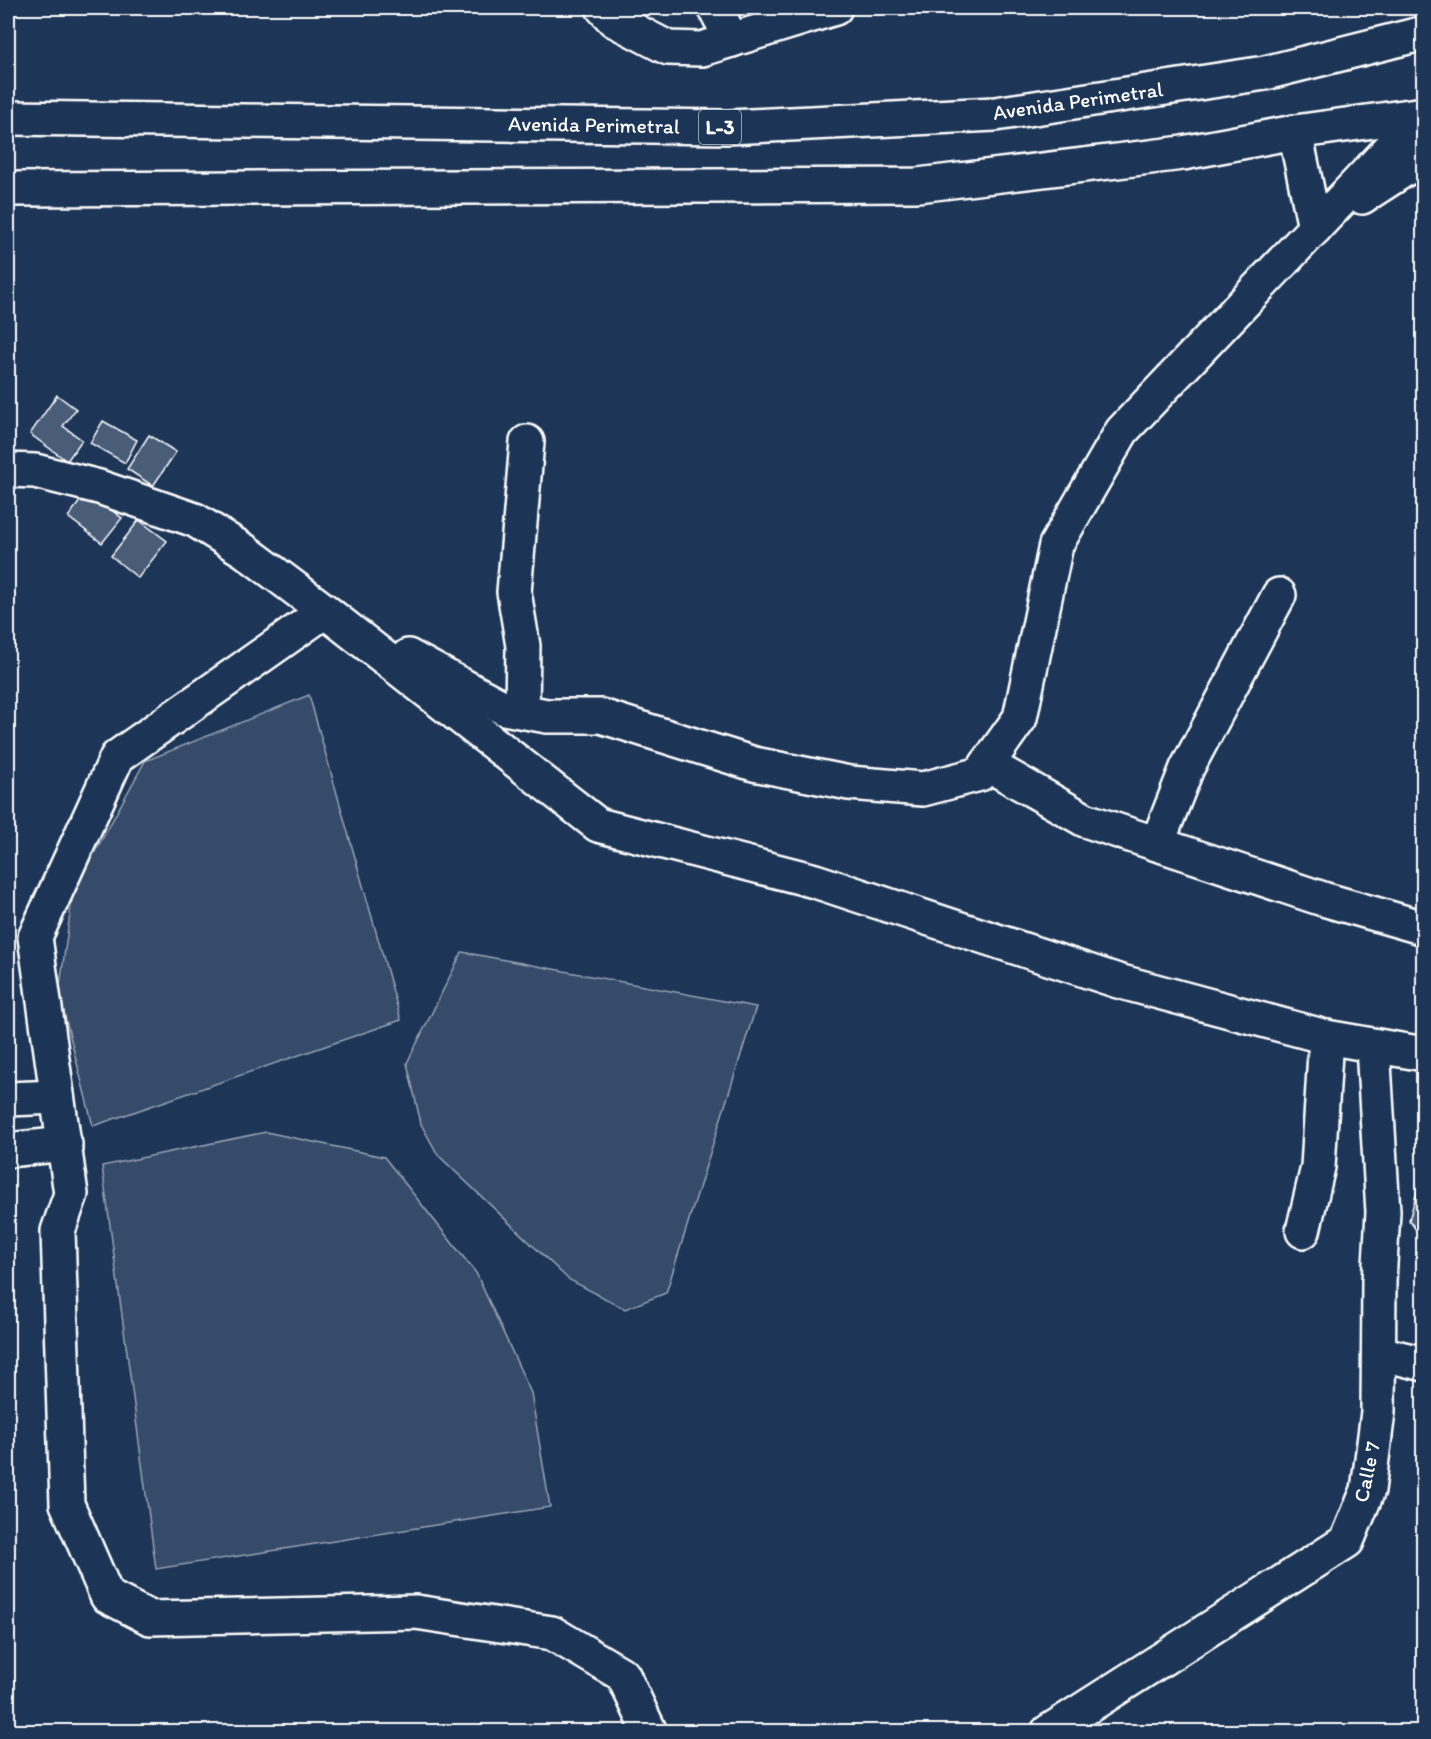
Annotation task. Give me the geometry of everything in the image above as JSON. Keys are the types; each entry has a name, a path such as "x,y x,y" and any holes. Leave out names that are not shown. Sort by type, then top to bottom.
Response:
{"main road":[{"path":"603,8 614,20 668,48 702,49 835,8"},
{"path":"715,8 732,40"},
{"name":"Avenida Perimetral","path":"8,118 728,127 995,114 1264,73 1424,33"},
{"path":"8,189 918,185 1183,153 1295,132 1423,114"},
{"path":"325,611 504,708 547,716 601,716 754,764 849,783 923,789 980,774 1020,718 1056,545 1122,431 1423,114"},
{"path":"1295,132 1315,228"},
{"path":"1315,228 1424,156"},
{"path":"522,711 523,646 514,592 527,442"},
{"path":"8,470 35,471 99,487 195,520 245,551 325,611 598,825 815,881 1119,981 1326,1037 1373,1047 1424,1054"},
{"path":"1158,844 1187,768 1280,595"},
{"path":"325,611 117,757 35,937 71,1194 58,1231 67,1504 107,1596 150,1618 416,1612 552,1633 623,1675 650,1731"},
{"path":"987,764 1085,820 1323,899 1424,928"},
{"path":"1303,1231 1318,1167 1326,1037"},
{"name":"Calle 7","path":"1048,1731 1347,1541 1368,1490 1378,1412 1378,1282 1383,1212 1373,1047"},
{"path":"8,1099 57,1097"},
{"path":"8,1150 64,1144"},
{"path":"1379,1353 1424,1364"}],"shaded area":[{"path":"309,695 401,1020 93,1126 59,993 73,892 145,761"},
{"path":"462,952 756,1007 666,1293 625,1309 568,1279 438,1155 421,1124 407,1063"},
{"path":"266,1132 384,1157 476,1273 531,1393 550,1507 156,1569 102,1166"}],"building":[{"path":"57,395 76,409 63,426 82,440 67,461 30,434"},
{"path":"103,421 137,440 125,463 90,443"},
{"path":"149,435 176,452 153,486 127,469"},
{"path":"87,492 122,518 102,543 68,517"},
{"path":"139,520 167,541 138,578 111,556"},
{"path":"1424,1167 1424,1241 1409,1220"}]}
